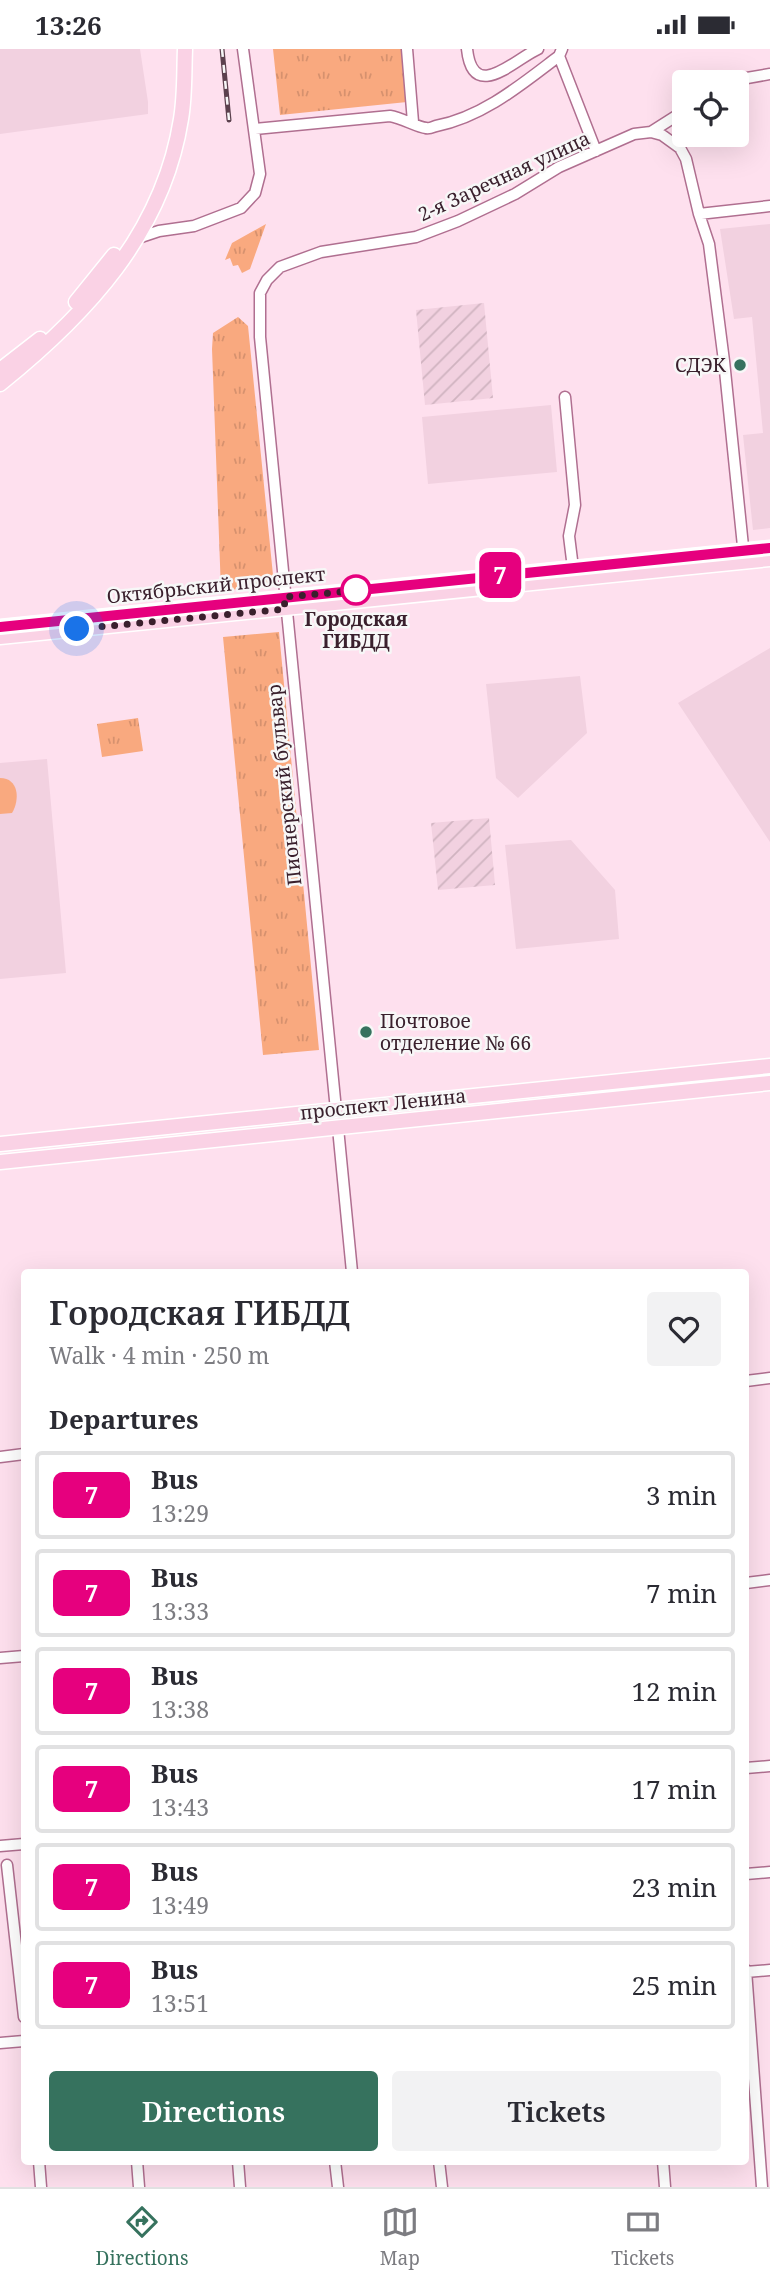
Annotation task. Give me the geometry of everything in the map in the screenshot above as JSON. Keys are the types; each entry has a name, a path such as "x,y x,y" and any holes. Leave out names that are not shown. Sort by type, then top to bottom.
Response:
{"main road":[{"path":"0,370 42,338 69,311 130,234 158,174 172,119 177,82 177,49"},
{"path":"0,384 72,321 138,238 165,181 175,145 181,120 185,49"},
{"name":"Октябрьский проспект","path":"0,627 285,603 745,556 770,548"},
{"name":"Октябрьский проспект","path":"0,637 573,568 745,556 770,559"},
{"name":"проспект Ленина","path":"0,1144 770,1066"},
{"name":"проспект Ленина","path":"0,1162 770,1083"},
{"name":"Пионерский бульвар","path":"336,1110 338,1128"}],"street":[{"path":"138,238 159,231 194,226 241,208 254,193 260,174 243,49"},
{"path":"407,49 413,122"},
{"path":"467,49 471,68 480,75 493,75 507,70 538,49"},
{"path":"255,129 390,116 426,128 447,124 507,95 561,53 596,151"},
{"path":"749,78 770,74"},
{"name":"2-я Заречная улица","path":"260,293 281,267 297,260 321,252 416,237 515,194 559,167 634,134 651,132 672,119"},
{"path":"651,132 662,135 680,148 686,159 709,244 745,556"},
{"path":"699,214 770,206"},
{"name":"Пионерский бульвар","path":"260,293 260,337 336,1110"},
{"path":"565,397 575,505 569,535 573,568"},
{"name":"Пионерский бульвар","path":"338,1128 352,1269"},
{"path":"749,1381 770,1378"},
{"path":"0,1457 21,1454"},
{"path":"749,1583 770,1580"},
{"path":"0,1658 21,1656"},
{"path":"749,1768 770,1766"},
{"path":"0,1846 21,1844"},
{"path":"7,1865 21,1990"},
{"path":"749,1874 770,1872"},
{"path":"749,1971 770,1970"},
{"path":"749,2012 762,2187"},
{"path":"0,2043 21,2041"},
{"path":"39,2165 41,2187"},
{"path":"137,2165 139,2187"},
{"path":"238,2165 240,2187"},
{"path":"335,2165 338,2187"},
{"path":"439,2165 442,2187"},
{"path":"663,2165 665,2187"}],"shaded area":[{"path":"0,49 140,49 148,114 0,134"},
{"path":"770,224 770,528 753,530 743,435 763,433 752,317 734,319 720,229"},
{"path":"484,303 493,398 425,405 416,310"},
{"path":"551,405 557,472 428,484 422,417"},
{"path":"770,648 770,842 678,703"},
{"path":"580,676 587,733 518,798 496,778 486,684"},
{"path":"47,759 66,973 0,979 0,763"},
{"path":"489,818 495,885 438,890 431,823"},
{"path":"571,840 615,890 619,939 516,949 505,845"}],"green space":[{"path":"273,49 402,49 407,102 280,115"},
{"path":"266,224 250,269 242,273 238,265 233,266 230,258 225,260 232,243"},
{"path":"238,317 248,326 274,585 221,591 212,349 213,333"},
{"path":"279,632 319,1050 263,1055 223,637"},
{"path":"138,718 143,751 102,757 97,724"},
{"path":"0,778 11,782 16,791 12,813 0,814"}],"railway":[{"path":"222,49 229,120"}],"bus line":[{"name":"7","path":"0,627 770,548"}],"place":[{"name":"СДЭК","path":"740,365"},
{"name":"Городская ГИБДД","path":"356,590"},
{"name":"Почтовое отделение № 66","path":"366,1032"}],"route":[{"path":"77,629 285,609 284,597 363,590 356,590"}]}
